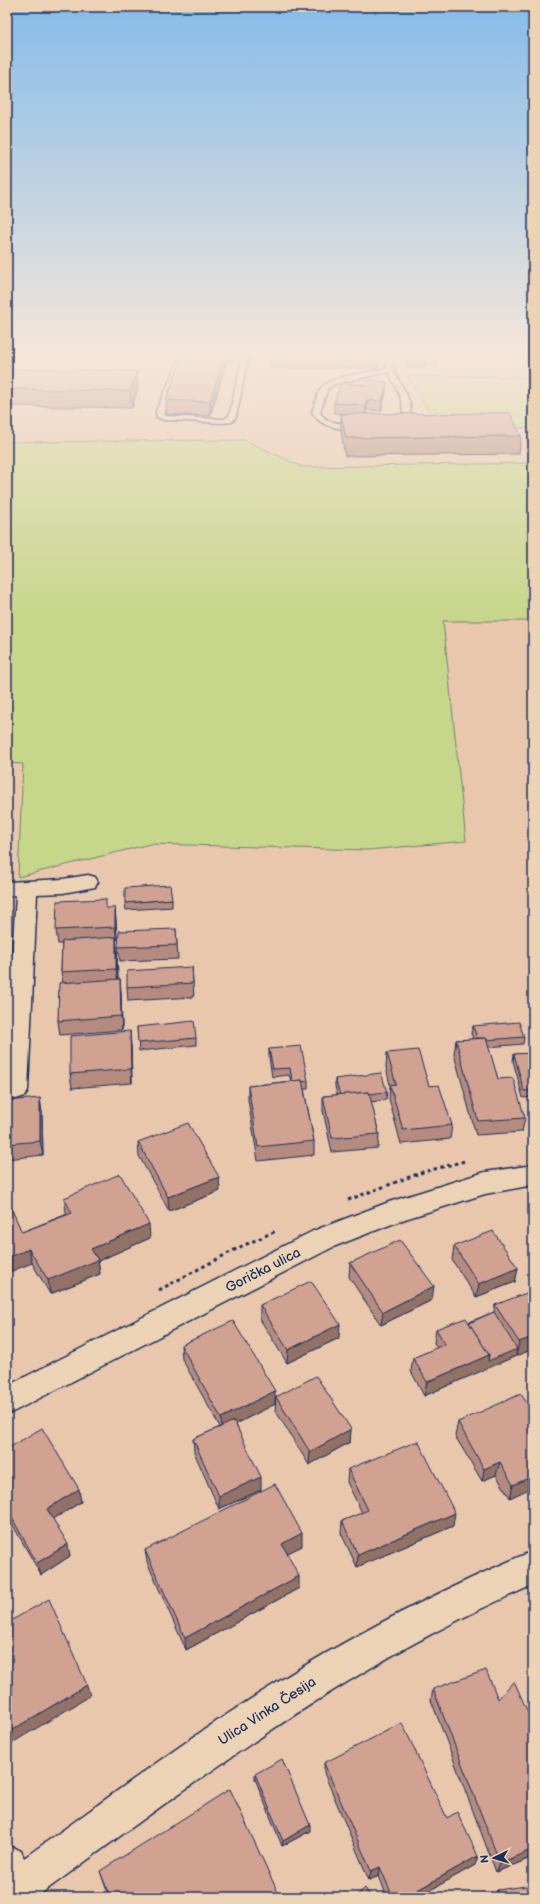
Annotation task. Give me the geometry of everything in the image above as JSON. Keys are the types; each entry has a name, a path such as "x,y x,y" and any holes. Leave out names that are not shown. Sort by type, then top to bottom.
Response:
{"street":[{"path":"16,1090 17,889 64,886 88,882"},
{"name":"Gorička ulica","path":"7,1401 323,1239 398,1210 484,1183 533,1175"},
{"name":"Ulica Vinka Česija","path":"16,1883 218,1743 315,1679 411,1624 533,1568"}],"green space":[{"path":"7,443 251,443 302,467 533,463 533,621 443,621 466,841 368,850 150,844 18,877 23,764 7,763"}],"building":[{"path":"170,885 172,899 125,903 125,888"},
{"path":"106,899 106,908 115,908 115,927 56,930 57,901"},
{"path":"176,929 177,945 118,947 119,931"},
{"path":"116,937 116,969 61,972 62,941"},
{"path":"192,967 193,983 127,987 127,971"},
{"path":"120,979 121,1016 58,1021 59,983"},
{"path":"194,1021 196,1038 138,1043 137,1027"},
{"path":"519,1022 524,1037 486,1040 486,1038 477,1038 473,1026"},
{"path":"130,1031 131,1069 70,1074 70,1036"},
{"path":"486,1038 498,1079 513,1078 525,1118 478,1121 456,1040"},
{"path":"301,1046 308,1081 292,1081 290,1068 273,1069 269,1049"},
{"path":"418,1050 429,1086 439,1085 452,1125 403,1130 390,1085 396,1084 387,1053"},
{"path":"532,1053 533,1090 524,1091 514,1054"},
{"path":"381,1073 387,1092 340,1095 335,1079"},
{"path":"302,1080 314,1141 258,1147 248,1086"},
{"path":"369,1092 379,1134 332,1138 323,1096"},
{"path":"40,1098 40,1141 7,1144 7,1101"},
{"path":"188,1123 219,1177 168,1197 138,1142"},
{"path":"120,1174 149,1224 91,1249 98,1260 48,1280 29,1249 7,1258 7,1199 22,1232 72,1213 64,1198"},
{"path":"493,1231 518,1268 479,1284 454,1246"},
{"path":"400,1240 434,1286 383,1312 350,1263"},
{"path":"311,1281 340,1324 288,1350 260,1305"},
{"path":"529,1292 533,1298 533,1337 519,1342 495,1305"},
{"path":"494,1312 517,1349 488,1361 489,1355 469,1323"},
{"path":"466,1318 489,1355 427,1382 413,1358 445,1344 436,1329"},
{"path":"233,1321 275,1391 221,1418 181,1345"},
{"path":"316,1376 351,1429 310,1452 276,1397"},
{"path":"521,1394 533,1413 533,1476 513,1485 500,1462 484,1469 458,1422"},
{"path":"234,1421 261,1477 219,1496 193,1439"},
{"path":"42,1428 79,1489 47,1509 68,1544 37,1563 7,1509 7,1449"},
{"path":"418,1441 455,1513 358,1555 342,1521 368,1510 348,1469"},
{"path":"275,1484 302,1533 282,1544 299,1576 185,1638 145,1550"},
{"path":"49,1599 87,1685 7,1733 7,1623"},
{"path":"486,1670 498,1699 514,1681 533,1724 533,1849 500,1863 433,1689"},
{"path":"402,1723 447,1818 457,1812 478,1856 405,1897 393,1897 380,1867 371,1871 324,1763"},
{"path":"282,1759 310,1825 283,1841 255,1774"},
{"path":"230,1789 280,1897 110,1897 100,1871"},
{"path":"526,1886 528,1897 498,1897 497,1890"},
{"path":"365,1888 371,1897 355,1897"}]}
